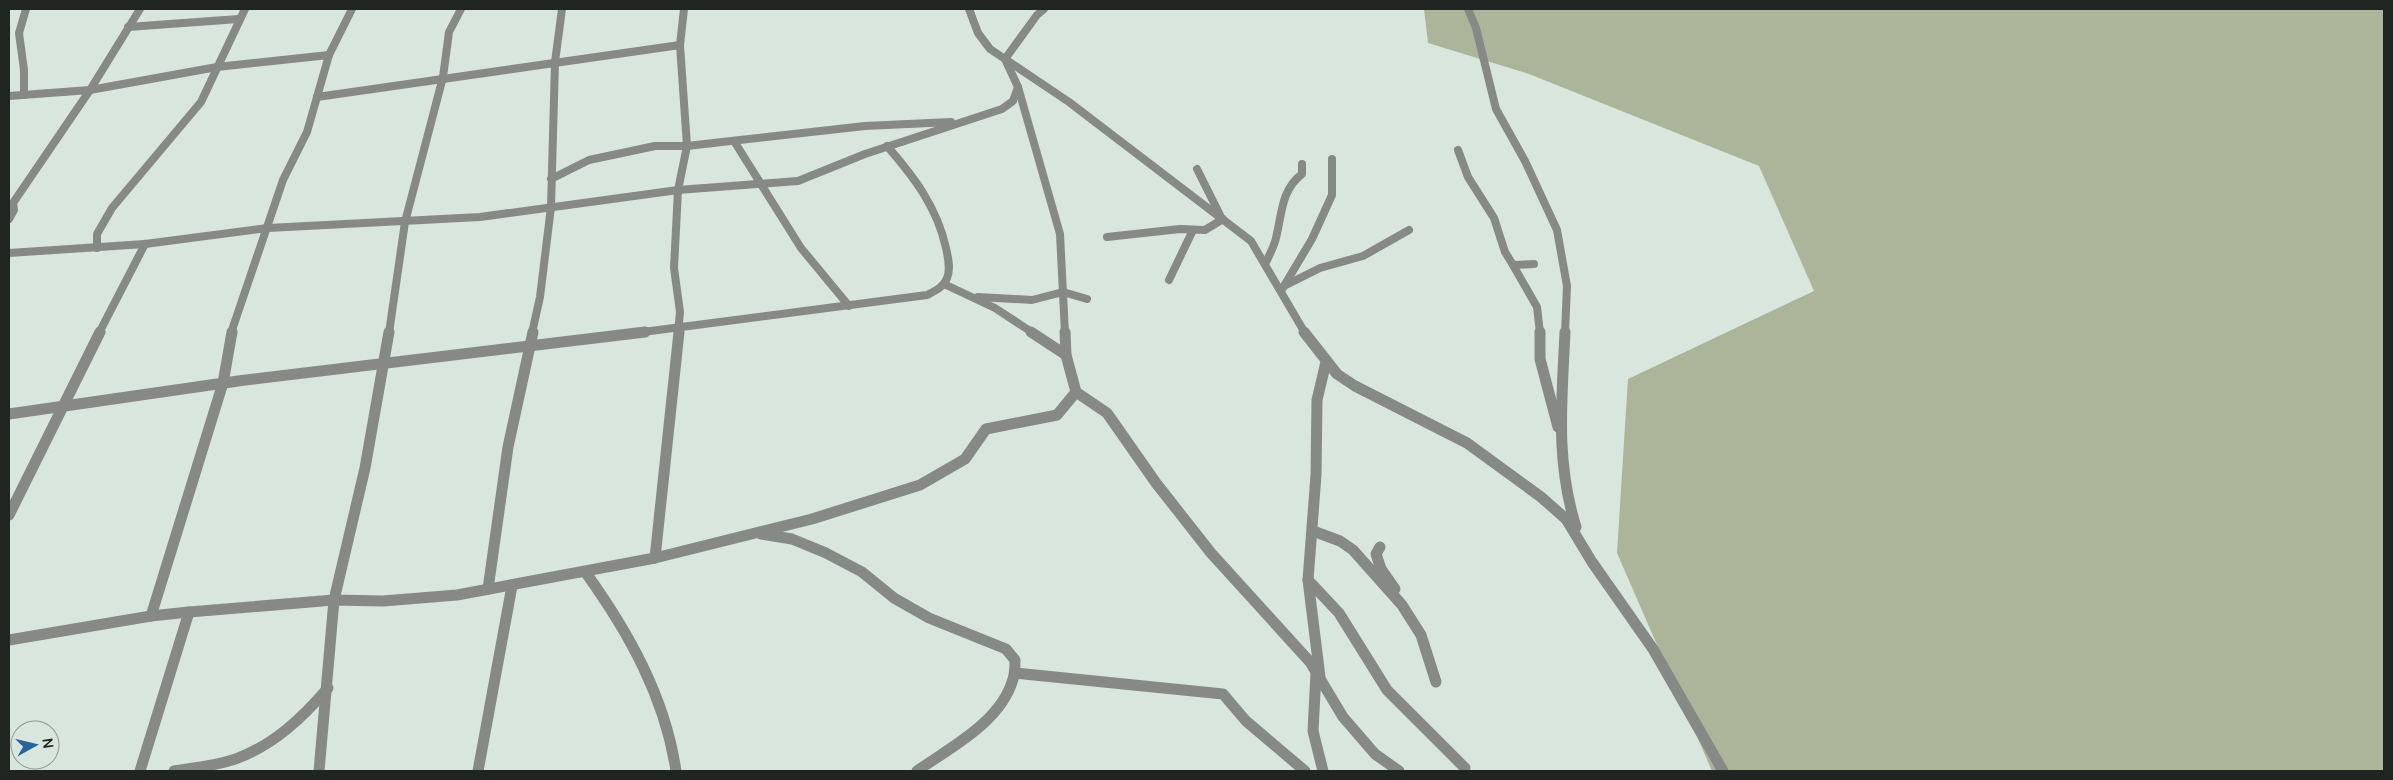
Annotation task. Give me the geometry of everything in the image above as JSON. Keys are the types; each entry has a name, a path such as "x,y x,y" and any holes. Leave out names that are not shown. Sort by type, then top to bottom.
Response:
{"street":[{"path":"24,95 24,65 18,29 26,9"},
{"path":"9,219 14,210 13,204 90,90 140,9"},
{"path":"97,248 96,234 112,208 201,102 245,9"},
{"path":"151,616 223,383 229,340 268,228 276,198 301,147 329,55 352,9"},
{"path":"319,771 328,687 334,600 365,468 385,363 405,222 443,77 449,32 461,9"},
{"path":"488,589 508,447 531,347 540,297 551,207 555,62 562,9"},
{"path":"655,558 680,312 674,268 678,190 687,146 680,45 684,9"},
{"path":"969,9 978,33 990,49 1069,102 1251,241 1282,288 1301,328 1337,374 1355,386 1467,443 1541,497 1566,519 1592,562 1652,648 1723,771"},
{"path":"1005,59 1037,15 1044,9"},
{"path":"1468,9 1476,28 1496,109 1525,161 1557,230 1567,286 1560,435 1566,496 1570,513 1592,562"},
{"path":"128,27 239,19"},
{"path":"317,97 443,77 680,45"},
{"path":"9,96 90,90 217,67 329,55"},
{"path":"1005,59 1018,86 1060,234 1066,355 1076,392 1107,413 1156,483 1210,553 1310,662 1349,725 1375,754 1399,771"},
{"path":"9,253 145,244 268,228 480,217 678,190 798,181 887,146 1002,109 1012,101 1018,86"},
{"path":"551,179 589,160 655,146 687,146 865,126 967,121"},
{"path":"734,141 801,248 849,306"},
{"path":"9,414 223,383 531,347 849,306 927,294 944,284 950,270 944,237 936,212 915,178 887,146"},
{"path":"1458,150 1468,178 1494,218 1505,252 1537,307 1541,339 1540,359 1560,435"},
{"path":"1282,288 1312,239 1332,195 1332,159"},
{"path":"1265,264 1276,240 1283,200 1294,179 1302,174 1302,164"},
{"path":"1196,169 1222,219"},
{"path":"1107,237 1205,230 1222,219"},
{"path":"1169,280 1193,230"},
{"path":"1282,288 1320,268 1363,256 1410,230"},
{"path":"9,515 62,405 145,244"},
{"path":"1513,265 1534,264"},
{"path":"944,284 995,308 1066,355"},
{"path":"970,296 1028,300 1052,297 1063,292 1087,299"},
{"path":"1323,771 1313,731 1319,677 1308,580 1313,531 1317,400 1326,362"},
{"path":"9,640 151,616 189,612 334,600 392,600 457,595 655,558 812,520 920,485 965,459 986,429 1057,415 1076,392"},
{"path":"1313,531 1340,541 1353,550 1402,605 1421,635 1436,682"},
{"path":"758,533 792,539 826,553 862,572 894,598 929,618 1006,649 1015,660 1016,672 1008,695 994,714 916,771"},
{"path":"1380,547 1376,554 1378,563 1389,582 1404,601 1402,605"},
{"path":"586,572 616,613 647,671 668,730 676,771"},
{"path":"1308,580 1339,613 1387,690 1465,768"},
{"path":"478,771 512,586"},
{"path":"140,771 140,763 189,612"},
{"path":"1016,672 1223,694 1246,721 1305,771"},
{"path":"174,771 236,758 258,749 279,736 306,714 328,687"}],"green space":[{"path":"1424,9 2384,9 2384,771 1712,771 1617,553 1628,379 1814,291 1759,166 1529,74 1428,43"}]}
